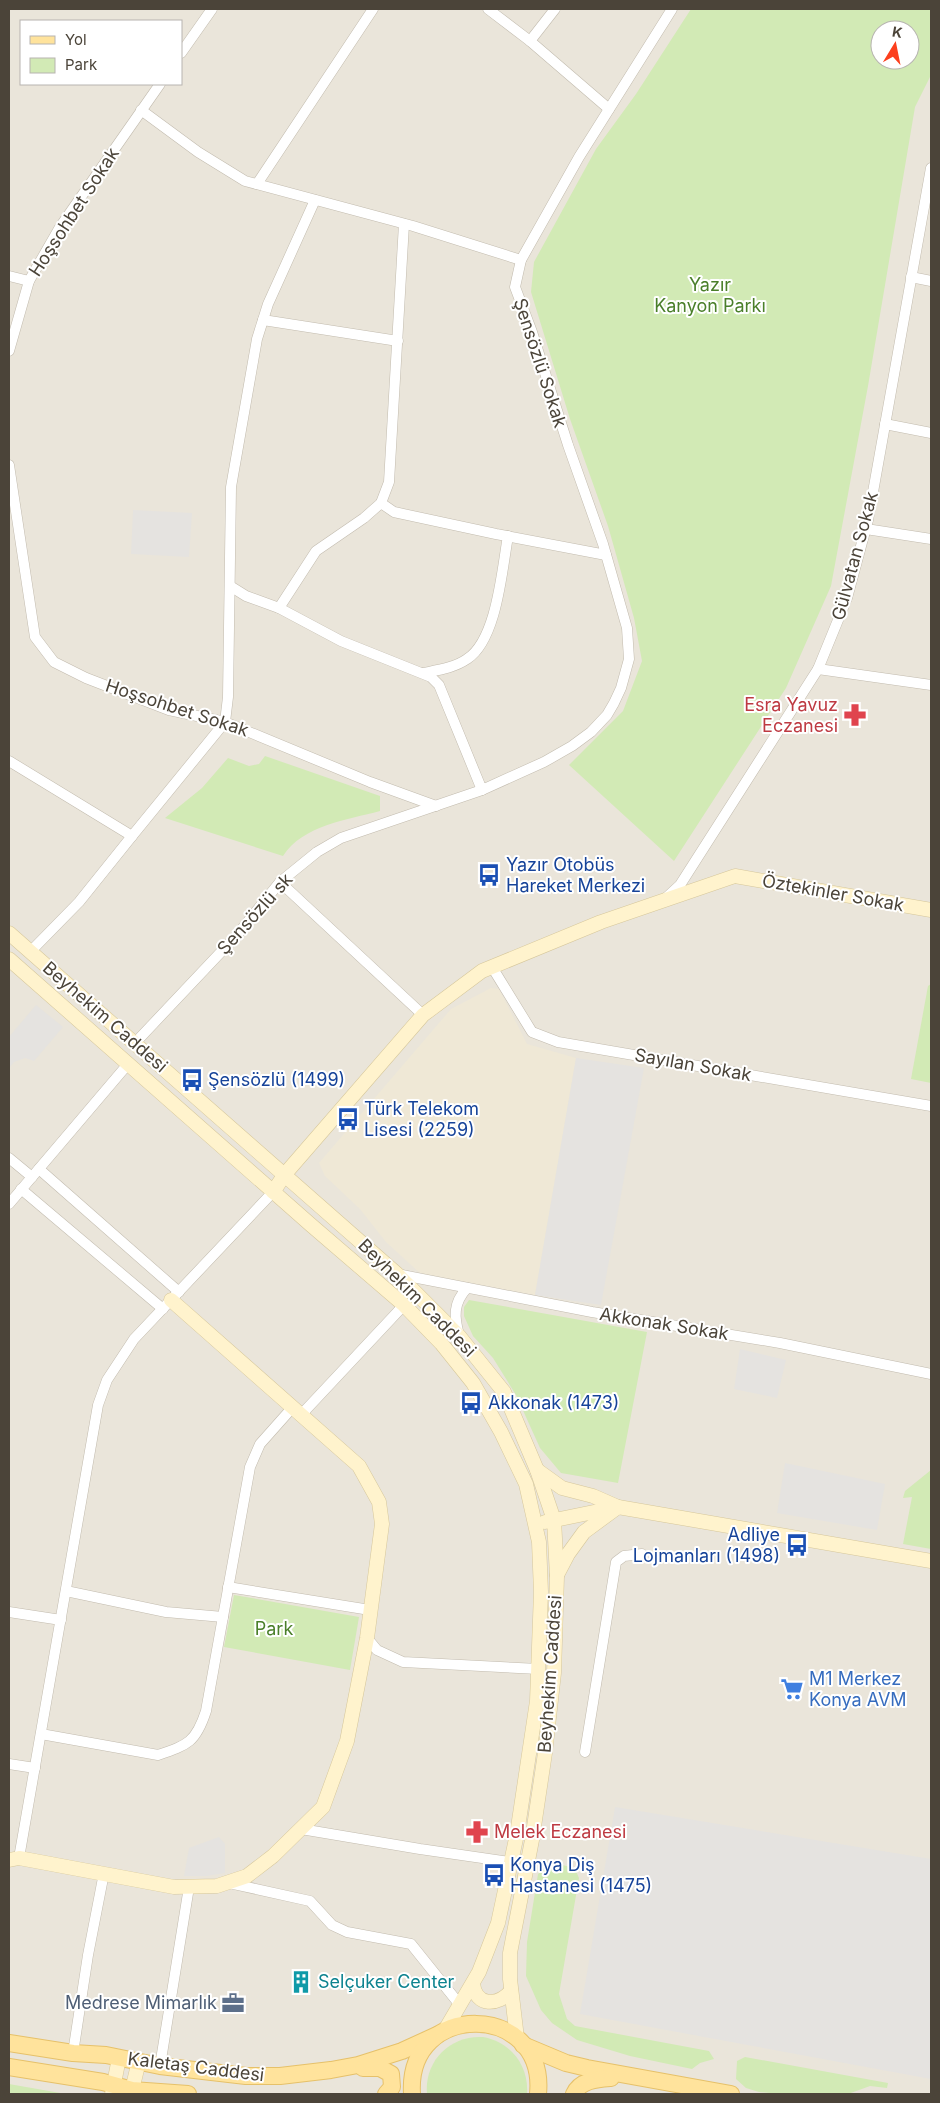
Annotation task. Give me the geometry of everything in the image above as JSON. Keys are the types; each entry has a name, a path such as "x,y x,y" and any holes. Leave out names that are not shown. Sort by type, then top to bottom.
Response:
{"main road":[{"name":"Öztekinler Sokak","path":"665,899 735,876 931,910"},
{"path":"272,1192 285,1174 423,1015 482,971 601,922 665,899"},
{"name":"Beyhekim Caddesi","path":"9,933 397,1274 459,1336 504,1392 537,1470 554,1520 557,1576 554,1673 532,1840 510,1953 511,1991 520,2042"},
{"name":"Beyhekim Caddesi","path":"9,959 272,1192 404,1305 441,1343 472,1383 492,1415 526,1484 539,1542 541,1592 538,1701 517,1834 498,1923 473,1984 441,2033"},
{"path":"14,1859 104,1873 174,1887 217,1886 247,1876 273,1856 323,1807 347,1741 367,1638 382,1524 379,1502 358,1466 171,1301"},
{"path":"537,1470 562,1488 593,1496 618,1507 931,1561"},
{"path":"535,1525 618,1507"},
{"path":"557,1576 568,1554 584,1532 618,1507"},
{"path":"473,1984 478,1997 487,2002 498,2002 511,1991"},
{"name":"Kaletaş Caddesi","path":"9,2043 120,2058 160,2066 246,2076 280,2076 331,2070 381,2058 463,2024 482,2023 501,2028 520,2042 566,2062 624,2076"},
{"path":"412,2094 413,2073 416,2062 428,2043 441,2033"},
{"path":"520,2042 536,2069 538,2094"},
{"path":"113,2090 120,2058"},
{"path":"132,2092 138,2061"},
{"name":"Kaletaş Caddesi","path":"9,2067 113,2090 188,2094"},
{"path":"331,2070 372,2067 386,2070 391,2074 393,2080 392,2087 386,2094"},
{"path":"574,2094 586,2082 624,2076 731,2094"}],"street":[{"path":"182,51 212,9"},
{"path":"257,184 373,9"},
{"path":"488,9 530,41 609,108"},
{"path":"530,41 555,9"},
{"name":"Şensözlü Sokak","path":"482,790 544,762 572,746 591,732 607,715 620,688 628,659 627,628 606,555 515,288 521,260 578,156 672,9"},
{"name":"Hoşsohbet Sokak","path":"9,351 29,281 60,227 159,85"},
{"path":"141,110 198,152 245,181 404,224 521,260"},
{"name":"Gülvatan Sokak","path":"665,899 680,885 818,670 847,598 866,529 931,168"},
{"path":"30,952 79,902 225,722 228,697 232,488 257,339 268,304 315,200"},
{"path":"279,608 316,551 364,518 381,503 389,482 404,224"},
{"path":"9,276 29,281"},
{"path":"912,277 931,281"},
{"path":"263,320 398,341"},
{"path":"885,424 931,433"},
{"name":"Hoşsohbet Sokak","path":"9,465 35,637 54,662 86,678 169,710 225,722 370,782 436,806"},
{"path":"381,503 394,512 606,555"},
{"path":"866,529 931,539"},
{"path":"423,673 450,668 468,659 482,642 494,617 508,536"},
{"path":"230,586 246,596 279,608 341,641 431,676 439,685 482,790"},
{"path":"818,670 931,685"},
{"path":"10,766 132,836"},
{"name":"Şensözlü sk","path":"135,1043 237,935 280,882 317,852 341,838 482,790"},
{"path":"280,882 423,1015"},
{"name":"Sayılan Sokak","path":"492,967 532,1032 558,1042 931,1106"},
{"path":"9,1204 128,1064"},
{"path":"9,1158 32,1177"},
{"path":"39,1169 171,1301"},
{"path":"21,1189 171,1301"},
{"path":"14,1859 35,1768 98,1405 107,1380 134,1339 272,1192"},
{"name":"Akkonak Sokak","path":"397,1274 592,1312 780,1343 931,1374"},
{"path":"459,1336 454,1317 455,1306 467,1288"},
{"path":"41,1734 158,1755 192,1740 200,1730 206,1711 250,1466 260,1444 296,1412 404,1305"},
{"path":"585,1752 616,1562 624,1556 642,1554"},
{"path":"228,1587 370,1610"},
{"path":"66,1591 166,1612 223,1618"},
{"path":"9,1612 61,1620"},
{"path":"367,1638 378,1650 403,1662 539,1669"},
{"path":"9,1764 35,1768"},
{"path":"301,1829 510,1862"},
{"path":"73,2053 88,1955 104,1873"},
{"path":"228,1882 310,1901 332,1925 347,1932 412,1944 460,2006"},
{"path":"160,2066 189,1887"}],"shaded area":[{"path":"9,9 931,9 931,2094 9,2094"},
{"path":"133,510 192,513 189,557 131,554"},
{"path":"491,988 499,989 527,1044 576,1058 535,1295 421,1274 386,1242 360,1209 325,1176 319,1163 451,1009"},
{"path":"36,1005 63,1027 34,1061 25,1058 14,1062 9,1068 9,1037"},
{"path":"576,1058 644,1068 601,1305 535,1295"},
{"path":"740,1349 786,1360 777,1398 734,1389"},
{"path":"785,1463 885,1484 877,1530 777,1513"},
{"path":"615,1807 931,1859 931,2079 580,2014"},
{"path":"219,1837 225,1844 225,1873 207,1876 184,1876 189,1848"}],"green space":[{"name":"Yazır Kanyon Parkı","path":"691,9 931,9 931,75 915,107 868,386 831,586 786,688 674,861 569,765 623,711 642,661 634,618 608,526 570,419 531,292 534,262 596,149 636,94"},
{"path":"265,756 380,796 380,811 340,821 314,831 302,837 283,856 165,818 202,788 228,758 249,766 259,764"},
{"path":"931,984 931,1083 911,1079 928,986"},
{"path":"469,1300 647,1332 618,1483 561,1473 540,1448 516,1395 493,1358 473,1336 464,1316 464,1307"},
{"path":"931,1470 931,1549 903,1544 912,1497 903,1498 905,1491"},
{"name":"Park","path":"234,1595 359,1617 350,1670 224,1647"},
{"path":"552,1863 567,1866 576,1871 579,1878 559,1994 567,2019 575,2026 709,2051 714,2059 700,2063 692,2069 630,2056 577,2040 552,2023 541,2010 526,1976 527,1942 538,1874"},
{"path":"483,2037 502,2044 516,2057 525,2074 527,2094 427,2094 427,2082 430,2071 442,2052 460,2040"},
{"path":"745,2057 888,2083 887,2088 870,2086 848,2094 781,2094 759,2092 746,2088 736,2079 737,2061"},
{"path":"9,2084 66,2094 9,2094"}],"place":[{"name":"Esra Yavuz Eczanesi","path":"855,715"},
{"name":"Yazır Otobüs Hareket Merkezi","path":"489,875"},
{"name":"Şensözlü (1499)","path":"192,1080"},
{"name":"Türk Telekom Lisesi (2259)","path":"348,1119"},
{"name":"Akkonak (1473)","path":"471,1403"},
{"name":"Adliye Lojmanları (1498)","path":"797,1545"},
{"name":"M1 Merkez Konya AVM","path":"792,1689"},
{"name":"Melek Eczanesi","path":"477,1832"},
{"name":"Konya Diş Hastanesi (1475)","path":"494,1875"},
{"name":"Selçuker Center","path":"301,1982"},
{"name":"Medrese Mimarlık","path":"233,2003"}]}
